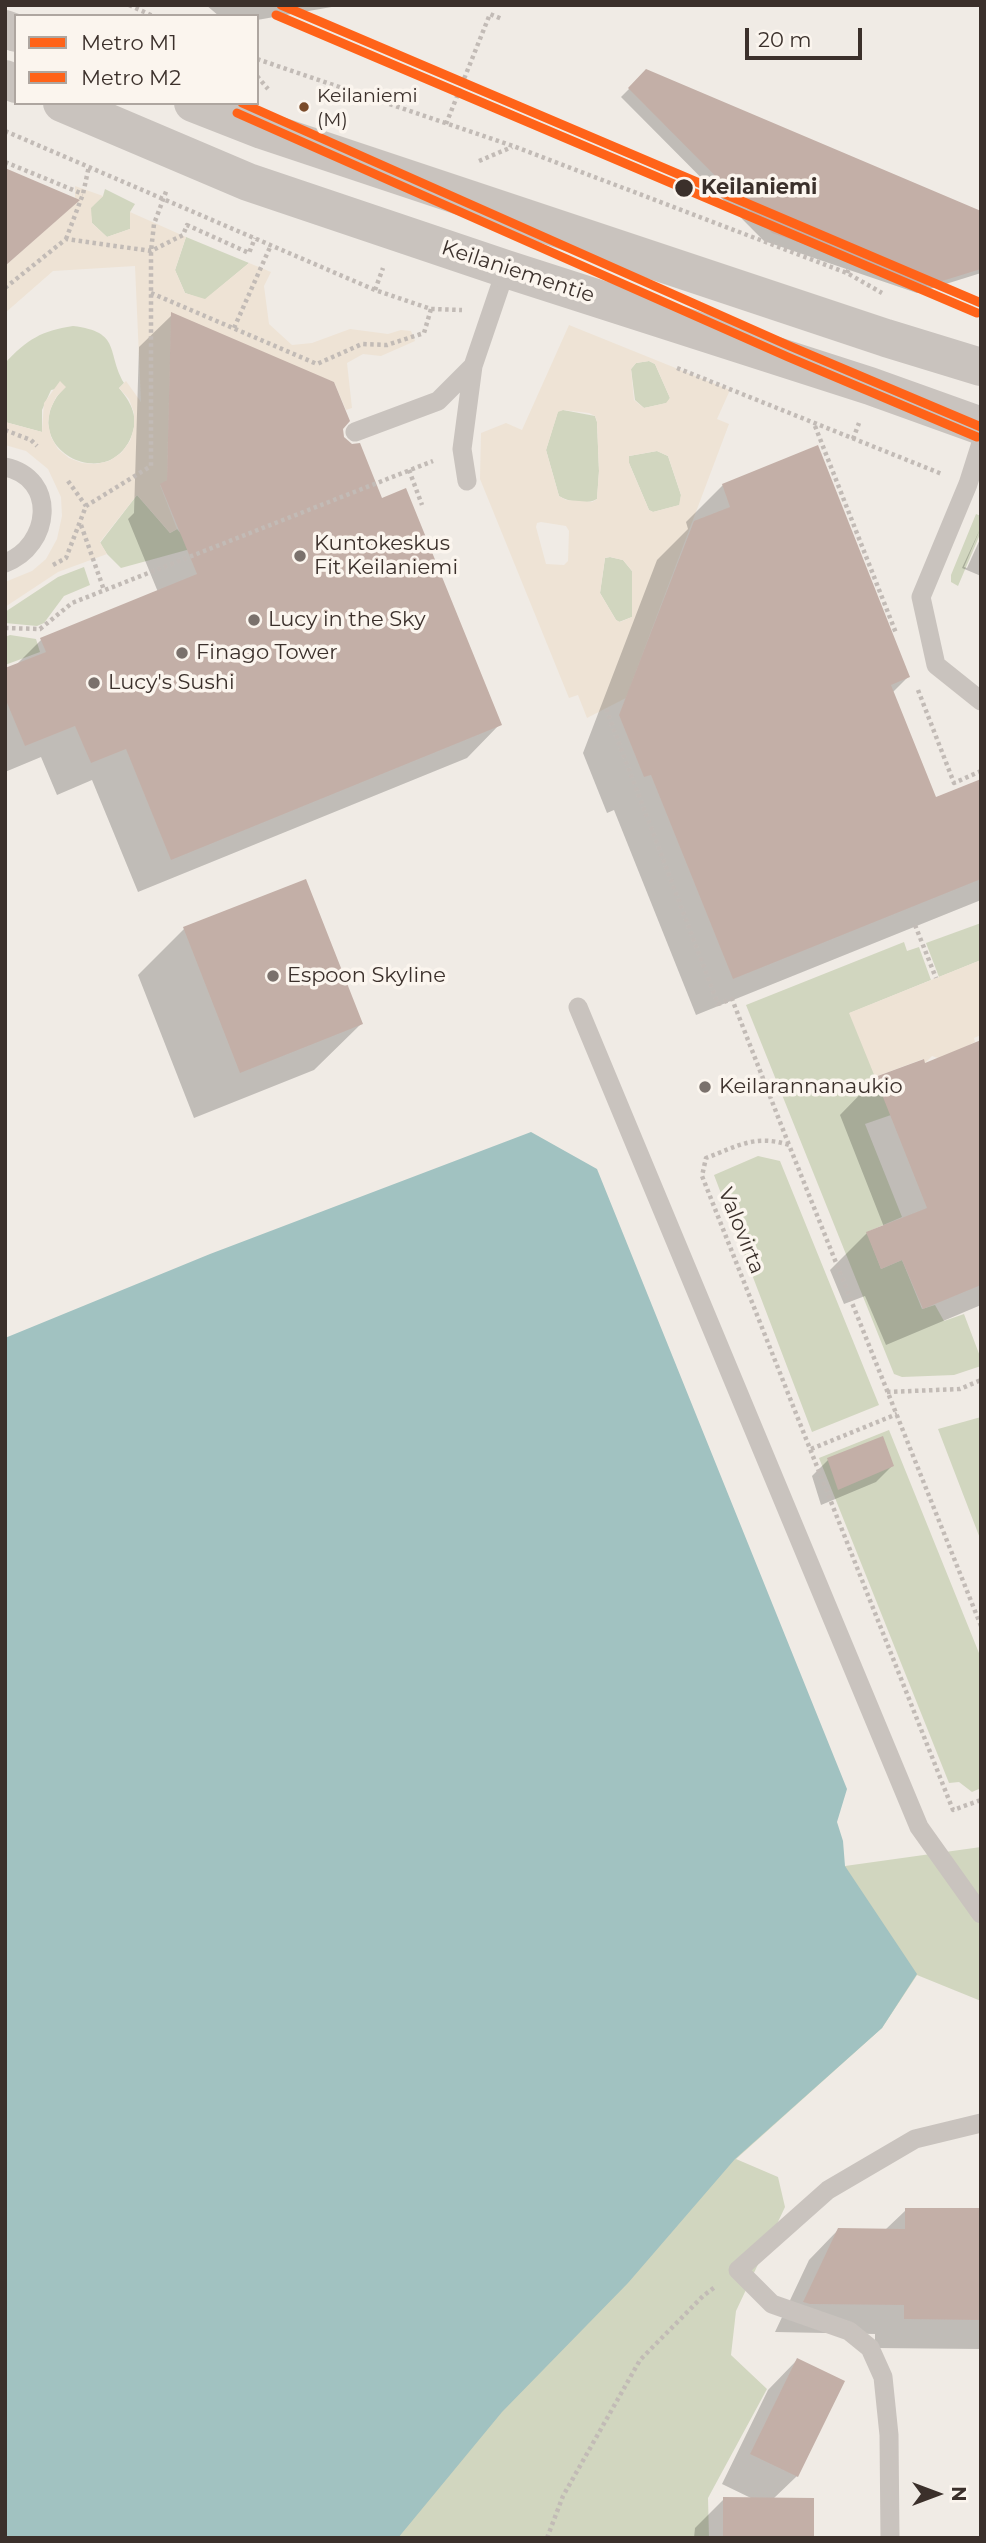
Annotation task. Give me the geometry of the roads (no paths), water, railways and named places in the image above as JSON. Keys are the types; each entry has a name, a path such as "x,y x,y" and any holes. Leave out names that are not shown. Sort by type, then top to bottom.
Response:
{"street":[{"name":"Keilaniementie","path":"67,105 248,182 506,269 870,386 981,426"},
{"path":"199,105 274,134 981,367"}],"lane":[{"path":"467,481 462,449 472,366 506,269"},
{"path":"355,432 438,401 472,366"},
{"path":"981,443 968,484 921,597 936,665 981,701"},
{"path":"5,467 29,478 38,491 43,506 36,539 16,559 5,563"},
{"path":"578,1007 919,1827 981,1914"},
{"path":"890,2538 888,2435 883,2377 870,2348 849,2331 772,2304 738,2270 828,2190 915,2139 981,2123"}],"water":[{"path":"531,1132 597,1169 847,1789 837,1822 843,1841 845,1866 917,1974 882,2028 735,2159 628,2283 502,2412 398,2538 5,2538 5,1338 210,1254"}],"metro line":[{"name":"M1","path":"281,5 981,303"},
{"name":"M2","path":"276,15 977,313"},
{"name":"M1","path":"247,105 792,347 981,427"},
{"name":"M2","path":"237,113 788,357 977,437"}],"place":[{"name":"Keilaniemi (M)","path":"304,107"},
{"name":"Keilaniemi","path":"684,188"},
{"name":"Kuntokeskus Fit Keilaniemi","path":"300,556"},
{"name":"Lucy in the Sky","path":"254,620"},
{"name":"Finago Tower","path":"182,653"},
{"name":"Lucy's Sushi","path":"94,683"},
{"name":"Espoon Skyline","path":"273,976"},
{"name":"Keilarannanaukio","path":"705,1087"}]}
